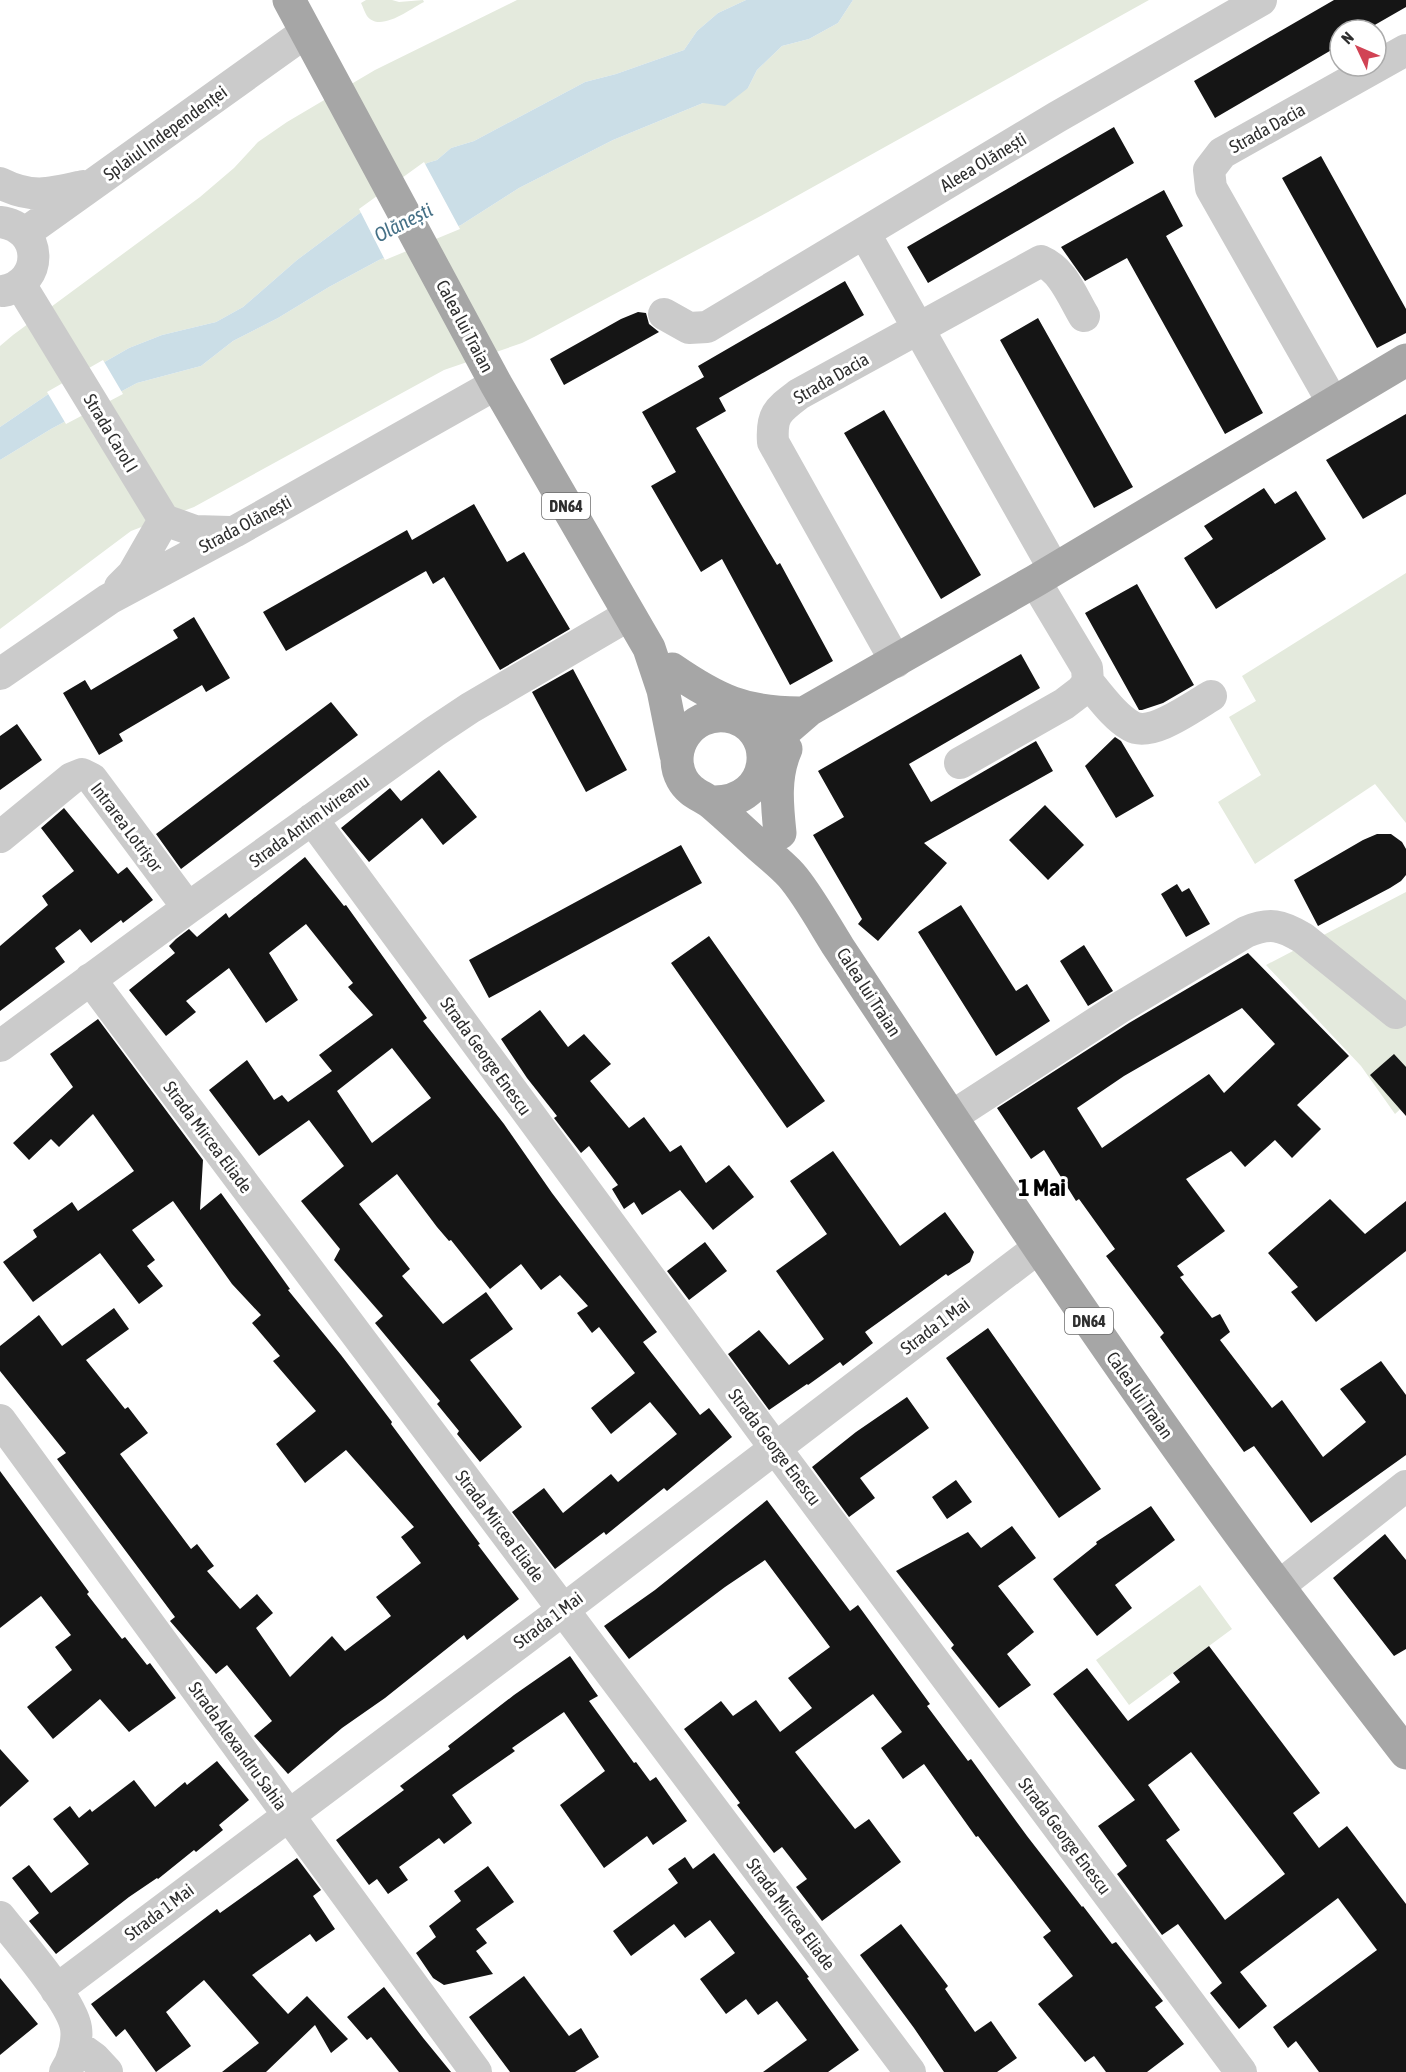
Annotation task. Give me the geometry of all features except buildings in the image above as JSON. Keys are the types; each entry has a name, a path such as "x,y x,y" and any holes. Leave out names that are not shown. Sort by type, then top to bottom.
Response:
{"main road":[{"name":"Calea lui Traian","path":"289,0 496,384 629,615 661,659 734,719"},
{"path":"804,713 769,720 713,716 694,725 680,741 676,755 678,770 684,783 691,792 711,802 736,799 748,792 756,783 762,763 787,729 804,713 1045,575 1406,360"},
{"name":"Calea lui Traian","path":"661,659 663,690 676,755"},
{"path":"661,659 700,688 738,706 779,713 804,713"},
{"path":"780,833 776,793 779,773 784,753 804,713"},
{"path":"734,719 753,730 760,742 762,763"},
{"name":"Calea lui Traian","path":"762,763 791,875"},
{"name":"Calea lui Traian","path":"711,802 791,875 1038,1248 1215,1500 1406,1753"}],"street":[{"name":"Aleea Olănești","path":"664,314 689,328 707,327 1058,117 1261,0"},
{"name":"Splaiul Independenței","path":"12,228 93,184 306,32"},
{"name":"Strada Dacia","path":"1333,403 1210,188 1209,170 1222,153 1406,50"},
{"path":"0,183 17,191 39,194 49,194 93,184"},
{"name":"Strada Carol I","path":"12,228 31,243 34,254 33,266 28,276 10,288 164,520"},
{"path":"865,234 919,328 1045,575 1087,668 1088,682 1131,727 1144,730 1158,726 1211,696"},
{"name":"Strada Dacia","path":"896,662 773,442 772,424 779,409 799,394 1041,261 1053,266 1084,316"},
{"name":"Strada Olănești","path":"0,674 109,599 234,532 496,384"},
{"path":"109,599 133,574 164,520 195,531 234,532"},
{"name":"Strada Antim Ivireanu","path":"0,1046 434,732 470,708 629,615"},
{"path":"960,763 1064,704 1081,691 1088,682"},
{"name":"Intrarea Lotrișor","path":"0,837 72,778 82,774 92,779 188,908"},
{"name":"Strada George Enescu","path":"312,819 776,1448 1241,2072"},
{"path":"951,1117 1119,1008 1261,925 1274,925 1287,929 1302,938 1396,1013"},
{"name":"Strada Mircea Eliade","path":"90,979 910,2072"},
{"name":"Strada 1 Mai","path":"56,1990 562,1610 1038,1248"},
{"name":"Strada Alexandru Sahia","path":"0,1420 476,2072"},
{"path":"1279,1586 1406,1486"},
{"path":"1,1921 56,1990 71,2014 76,2027 71,2058 94,2058 107,2072"}],"shaded area":[{"path":"366,0 399,2 423,0 424,2 395,18 379,22 367,16 361,3"},
{"path":"517,0 746,0 718,13 697,31 684,50 616,74 585,82 474,141 451,148 437,160 427,163 297,260 243,307 216,322 162,335 129,348 47,395 0,427 0,346 13,335 200,197 234,168 258,142 287,122 375,70"},
{"path":"853,0 1149,0 768,212 536,336 444,370 194,507 131,531 0,629 0,460 51,429 137,383 201,366 233,341 278,318 329,287 379,260 461,225 519,188 613,140 703,103 748,88 757,70 782,46 809,39 838,23"},
{"path":"1406,573 1406,823 1375,784 1255,864 1218,802 1261,775 1229,717 1256,701 1242,676"},
{"path":"1406,892 1406,1104 1395,1114 1361,1066 1266,965"},
{"path":"1200,1585 1232,1629 1129,1705 1096,1660"}],"water":[{"name":"Olănești","path":"746,0 853,0 838,23 809,39 782,46 757,70 748,88 725,106 703,103 613,140 519,188 461,225 379,260 329,287 278,318 233,341 201,366 137,383 51,429 0,460 0,427 47,395 129,348 162,335 216,322 243,307 297,260 427,163 437,160 451,148 474,141 585,82 616,74 684,50 697,31 718,13"}],"pier":[{"path":"424,162 460,229 385,260 359,209"},
{"path":"103,360 123,394 66,424 47,392"}],"district":[{"name":"1 Mai","path":"1042,1187"}]}
